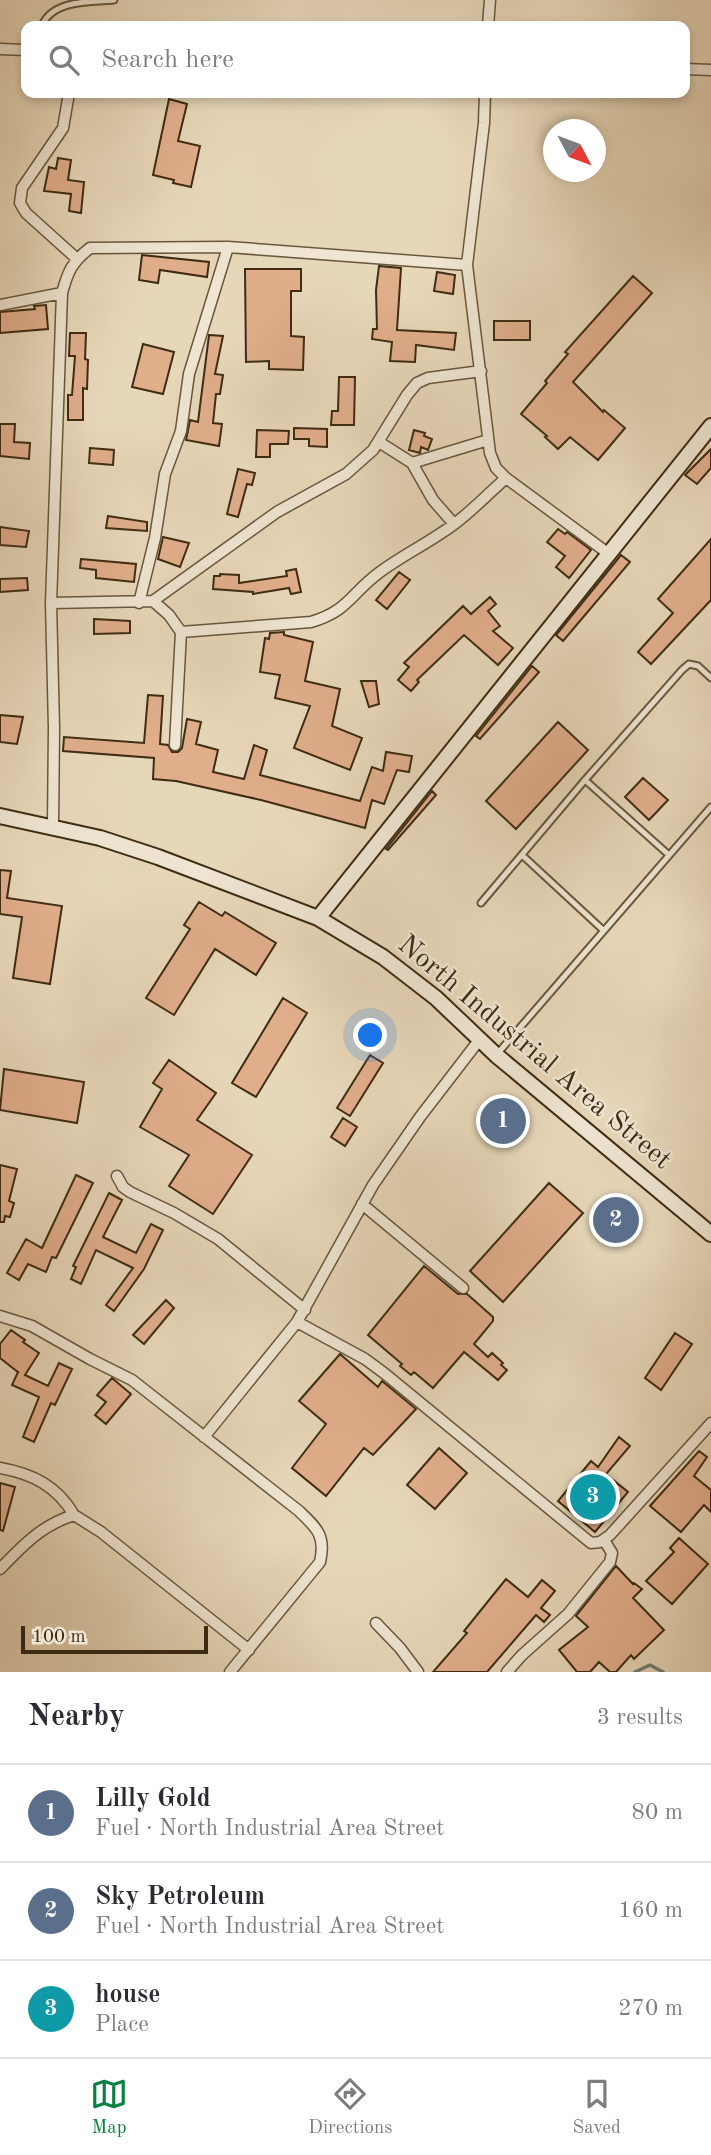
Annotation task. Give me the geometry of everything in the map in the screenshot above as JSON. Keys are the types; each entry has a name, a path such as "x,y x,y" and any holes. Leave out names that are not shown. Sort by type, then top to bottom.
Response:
{"main road":[{"path":"318,918 711,426"},
{"name":"North Industrial Area Street","path":"0,816 100,838 170,861 318,918 383,957 436,998 496,1055 711,1234"}],"street":[{"path":"488,21 490,0"},
{"path":"0,49 21,50"},
{"path":"690,69 711,70"},
{"path":"68,98 63,128 22,187 20,197 26,213 76,258"},
{"path":"485,98 467,265 492,460 506,478 609,554"},
{"path":"53,826 51,603 62,293 67,273 76,258 90,247 228,247 467,265"},
{"path":"139,603 155,538 164,474 181,431 190,374 228,247"},
{"path":"0,304 62,293"},
{"path":"51,603 153,601 277,512 346,474 373,450 417,383 428,377 481,371"},
{"path":"412,463 488,440"},
{"path":"379,442 412,463 433,500 454,524"},
{"path":"181,632 311,622 330,617 381,571 454,524 506,478"},
{"path":"153,601 169,615 181,632 175,745"},
{"path":"204,1437 297,1322 362,1204 420,1117 480,1039"},
{"path":"117,1177 130,1192 174,1213 218,1239 304,1310"},
{"path":"362,1204 463,1288"},
{"path":"0,1316 32,1326 132,1380 299,1511 315,1527 323,1541 320,1562 229,1672"},
{"path":"297,1322 366,1359 588,1542 597,1543 604,1540 632,1513 711,1423"},
{"path":"0,1468 20,1471 46,1483 60,1494 74,1515 122,1548 249,1650"},
{"path":"0,1569 38,1531 54,1521 74,1515"},
{"path":"507,1672 568,1614 610,1562 612,1553 604,1540"},
{"path":"376,1623 418,1672"}],"lane":[{"path":"45,21 51,12 66,4 114,0"},
{"path":"481,903 682,670 690,664 698,666 711,678"},
{"path":"585,780 669,855"},
{"path":"496,1055 711,807"},
{"path":"522,855 603,930"}],"building":[{"path":"169,99 187,104 178,141 200,146 191,187 153,175"},
{"path":"58,158 71,160 68,180 84,182 81,213 69,211 71,194 44,191 49,167 56,169"},
{"path":"142,255 209,262 207,277 160,270 158,283 139,280"},
{"path":"379,266 401,268 397,330 456,333 454,350 416,345 415,362 390,361 392,342 372,339 373,329 377,329 376,290"},
{"path":"245,269 301,269 301,291 291,291 291,336 304,337 303,370 269,369 269,361 246,362"},
{"path":"437,272 455,275 453,294 434,291"},
{"path":"633,276 652,293 573,382 603,412 604,410 625,428 598,460 570,437 558,449 521,414 568,354 565,352"},
{"path":"46,305 48,329 0,333 0,312 35,309 34,306"},
{"path":"494,321 530,321 530,340 494,340"},
{"path":"70,333 86,333 87,389 83,388 83,420 68,420 68,395 72,395 75,356 69,356"},
{"path":"209,335 223,336 215,374 223,375 220,394 216,394 213,423 222,424 219,446 186,440 190,420 198,422"},
{"path":"143,344 174,352 163,394 132,387"},
{"path":"339,377 355,377 354,425 331,425 332,411 338,411"},
{"path":"0,424 15,424 14,442 30,443 29,459 0,456"},
{"path":"294,428 327,429 327,447 309,446 309,439 294,439"},
{"path":"257,430 289,431 288,444 270,444 270,457 256,457"},
{"path":"414,430 425,433 424,436 432,439 428,450 421,447 420,453 409,450"},
{"path":"90,448 114,450 113,465 89,463"},
{"path":"711,449 711,468 697,484 685,475"},
{"path":"238,469 255,473 252,485 247,484 238,517 227,514"},
{"path":"108,516 147,522 147,531 106,528"},
{"path":"0,527 29,531 26,547 0,545"},
{"path":"558,529 565,534 567,532 591,550 569,578 556,567 565,556 547,542"},
{"path":"163,537 189,543 180,567 158,559"},
{"path":"711,539 711,600 651,664 638,652 673,613 658,599"},
{"path":"621,555 630,562 563,641 556,635"},
{"path":"81,559 136,564 134,582 96,578 96,570 80,568"},
{"path":"296,569 301,592 291,594 289,588 253,594 213,589 214,576 220,574 239,575 239,583 287,576 286,571"},
{"path":"399,572 410,580 387,609 376,600"},
{"path":"27,578 28,590 0,592 0,579"},
{"path":"490,597 496,604 488,611 500,626 493,631 513,648 498,665 464,635 417,680 419,682 411,691 398,680 409,667 404,663 463,606 471,614"},
{"path":"94,619 130,621 130,633 94,634"},
{"path":"284,632 284,635 313,642 305,681 340,689 332,726 362,738 350,770 294,748 310,706 275,698 280,675 260,672 265,638 269,639 270,633"},
{"path":"532,666 539,672 480,739 476,736"},
{"path":"361,681 376,681 379,704 369,707"},
{"path":"148,695 163,696 160,744 168,745 172,752 178,752 182,748 187,719 201,722 196,744 218,750 213,772 244,779 254,745 267,750 260,775 360,801 372,767 383,771 386,752 412,756 409,772 397,770 384,804 372,800 365,828 261,800 176,781 153,779 154,758 63,751 64,737 144,743"},
{"path":"0,715 23,717 17,744 0,742"},
{"path":"558,722 588,750 516,829 486,801"},
{"path":"643,778 668,800 649,820 625,797"},
{"path":"432,791 436,795 388,850 386,849"},
{"path":"0,870 11,871 7,898 62,906 50,984 13,978 22,917 0,914"},
{"path":"199,902 222,916 225,912 276,943 256,975 215,949 174,1015 146,998 190,929 184,925"},
{"path":"283,998 307,1013 256,1097 232,1083"},
{"path":"370,1055 383,1063 350,1116 337,1108"},
{"path":"169,1060 216,1093 197,1120 252,1155 213,1214 169,1186 189,1155 140,1127 162,1089 153,1083"},
{"path":"4,1069 84,1082 77,1123 0,1110"},
{"path":"343,1118 357,1127 345,1146 331,1137"},
{"path":"0,1165 17,1169 9,1201 14,1203 10,1217 5,1216 4,1222 0,1222"},
{"path":"76,1175 93,1183 56,1258 52,1257 46,1272 28,1264 19,1280 7,1273 26,1239 42,1248"},
{"path":"549,1183 583,1213 503,1302 470,1271"},
{"path":"109,1193 122,1200 103,1237 136,1253 151,1224 163,1230 144,1269 114,1311 106,1305 133,1268 96,1250 81,1284 71,1279 76,1267 73,1266"},
{"path":"424,1266 458,1294 467,1294 493,1317 493,1321 474,1344 488,1357 492,1353 503,1363 501,1365 507,1370 498,1380 464,1352 433,1388 414,1372 411,1375 368,1335"},
{"path":"166,1300 174,1308 144,1344 133,1335"},
{"path":"11,1330 39,1353 25,1375 48,1386 59,1363 72,1369 55,1405 51,1403 34,1442 23,1437 39,1397 12,1385 18,1372 0,1358 0,1344"},
{"path":"675,1333 692,1344 661,1390 645,1378"},
{"path":"340,1354 378,1387 382,1381 416,1409 373,1455 364,1448 326,1496 292,1468 326,1424 299,1401"},
{"path":"112,1378 131,1394 106,1424 95,1415 106,1402 97,1395"},
{"path":"619,1437 630,1446 606,1474 628,1492 595,1532 558,1501 591,1461 598,1467"},
{"path":"439,1448 467,1473 435,1509 407,1485"},
{"path":"699,1451 707,1457 694,1476 711,1490 711,1512 704,1505 681,1532 650,1506"},
{"path":"0,1483 15,1487 3,1531 0,1530"},
{"path":"679,1538 708,1564 672,1604 646,1581 674,1552 670,1548"},
{"path":"616,1566 633,1584 642,1589 633,1598 664,1630 634,1659 631,1655 616,1672 610,1672 599,1662 590,1672 577,1672 559,1650 588,1627 576,1616"},
{"path":"506,1579 528,1597 542,1580 555,1591 541,1608 550,1615 544,1622 536,1615 487,1672 433,1672 467,1633 464,1631"}],"waterway":[{"path":"635,1672 650,1665 663,1672"}],"place":[{"name":"Lilly Gold","path":"503,1121"},
{"name":"Sky Petroleum","path":"616,1220"},
{"name":"house","path":"593,1497"}]}
